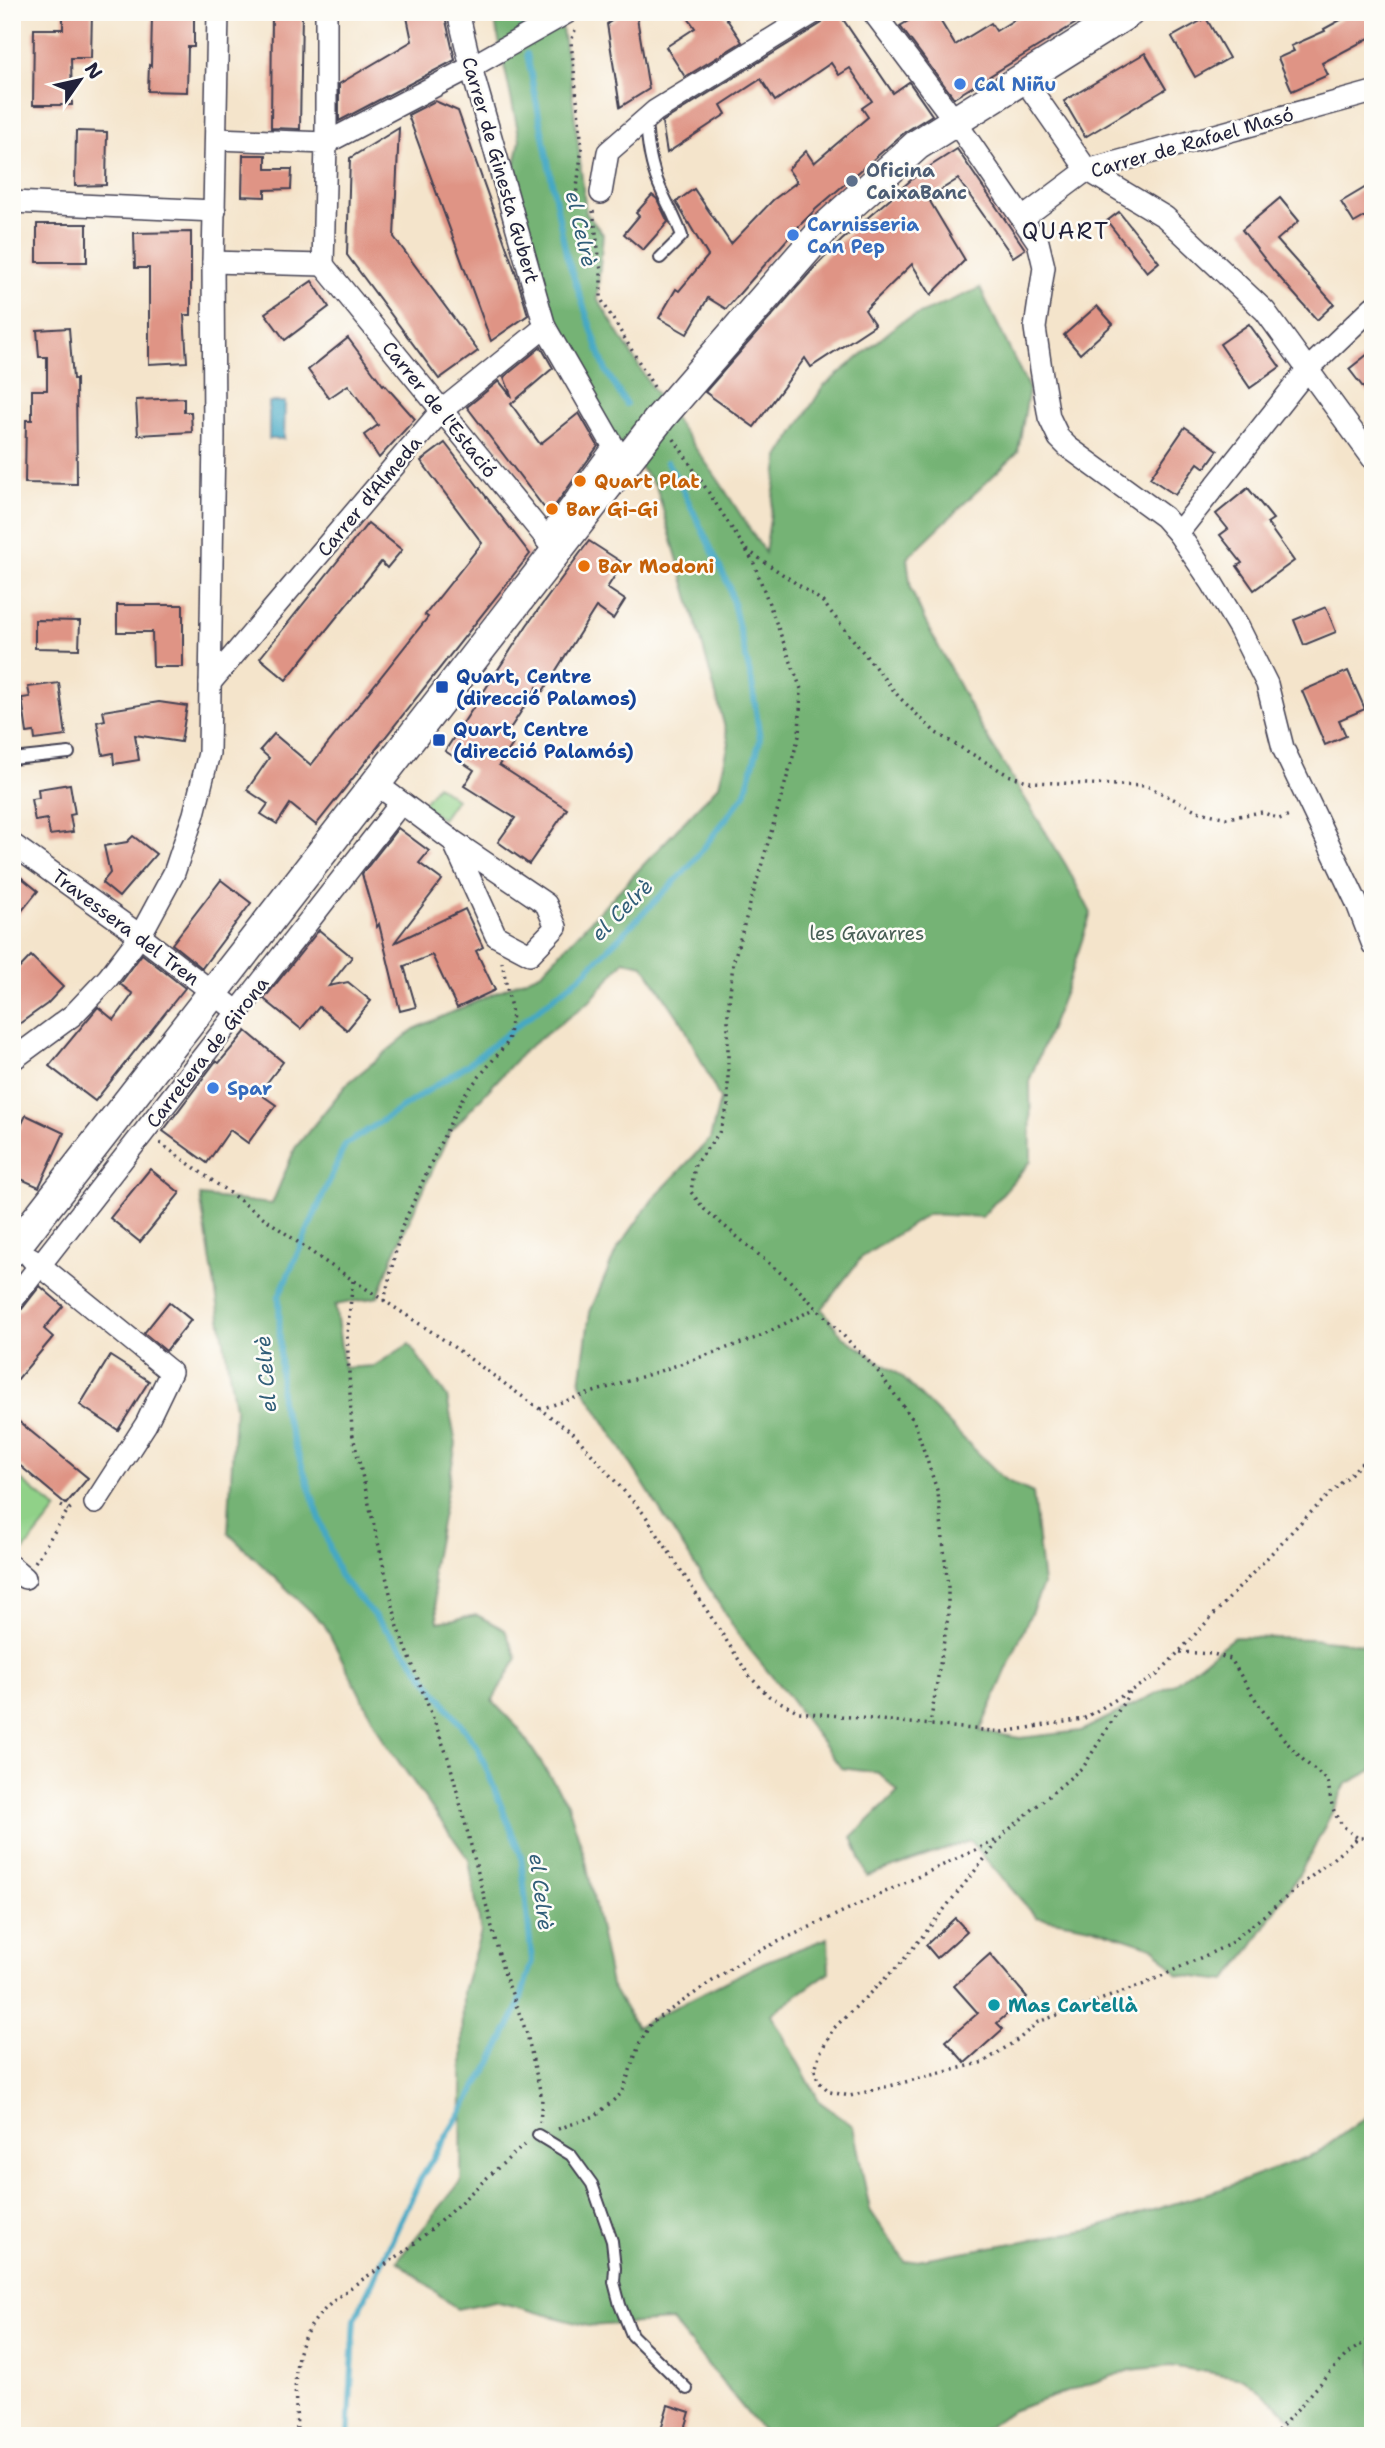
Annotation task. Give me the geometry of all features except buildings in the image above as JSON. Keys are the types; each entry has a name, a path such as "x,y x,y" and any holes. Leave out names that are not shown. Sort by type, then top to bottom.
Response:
{"main road":[{"path":"14,1248 375,783 552,546 826,227 917,145 1129,12"}],"street":[{"path":"12,1060 73,1015 108,978 139,936 174,873 194,814 209,752 218,12"},
{"path":"213,262 323,265 326,12"},
{"name":"Carrer de Ginesta Gubert","path":"458,12 471,67 545,327 614,447 552,546"},
{"path":"601,193 608,152 655,111 815,12"},
{"path":"873,12 955,121 1038,242 1044,267 1035,328 1049,417 1059,438 1164,517 1178,533 1239,628 1266,684 1283,748 1310,807 1364,897 1373,945"},
{"path":"216,139 326,143 572,18"},
{"path":"1023,78 1087,170 1165,217 1265,311 1373,459"},
{"name":"Carrer de Rafael Masó","path":"1023,218 1087,170 1373,92"},
{"path":"12,202 215,211"},
{"name":"Carrer de l'Estació","path":"323,265 552,546"},
{"path":"1178,533 1307,370 1373,307"},
{"name":"Carrer d'Almeda","path":"210,683 441,411 545,327"},
{"path":"375,783 453,841 546,904 556,927 530,954 496,936 453,841"},
{"name":"Carretera de Girona","path":"12,1300 401,803"},
{"name":"Travessera del Tren","path":"12,844 238,1012"},
{"path":"14,1248 40,1265 171,1372 146,1424 95,1503"}],"lane":[{"path":"646,119 647,143 658,183 682,236 660,258"},
{"path":"12,759 69,753"},
{"path":"538,2135 571,2155 592,2184 612,2241 614,2282 632,2335 687,2389"}],"path":[{"path":"572,18 571,42 582,147 576,196 591,202 599,246 601,299 654,386 660,418 753,561 801,689 799,736 733,963 728,1013 728,1106 719,1133 695,1164 691,1192 704,1209 789,1279 877,1370 914,1421 938,1493 948,1587 948,1616 930,1725"},
{"path":"745,549 822,601 899,697 936,733 1008,775 1030,782 1147,786 1200,813 1227,818 1262,812 1279,819 1310,807"},
{"path":"384,1301 401,1229 433,1159 464,1095 508,1042 512,1025 509,994"},
{"path":"144,1132 573,1433 645,1515 750,1677 769,1696 799,1712 1003,1732 1083,1718 1157,1675 1298,1525 1373,1452"},
{"path":"353,1281 346,1334 352,1432 398,1626 449,1760 503,1970 527,2035 542,2099 538,2135"},
{"path":"540,1409 755,1338 816,1308"},
{"path":"18,1573 68,1510 61,1506"},
{"path":"1179,1652 1195,1651 1231,1659 1279,1734 1314,1771 1328,1780 1331,1805 1342,1827 1358,1838 1373,1838"},
{"path":"1131,1690 1084,1766 1000,1838 901,1963 833,2029 819,2055 815,2070 818,2081 830,2092 850,2096 984,2062 1020,2038 1038,2022 1142,1985 1228,1944 1358,1838"},
{"path":"297,2436 297,2361 305,2335 327,2307 411,2246 492,2172 538,2135 595,2116 622,2093 639,2045 651,2023 752,1954 1000,1838"},
{"path":"1273,2436 1347,2354 1373,2337"}],"green space":[{"name":"les Gavarres","path":"493,12 559,12 570,75 586,213 603,234 597,298 651,386 719,481 765,553 779,457 823,387 901,322 980,288 1029,389 1018,452 907,558 911,589 924,619 982,729 1066,865 1091,913 1066,989 1030,1079 1031,1161 982,1217 928,1214 861,1258 822,1309 842,1336 902,1377 1005,1480 1033,1493 1043,1585 980,1731 1020,1738 1081,1731 1173,1685 1234,1637 1312,1639 1373,1645 1373,1770 1346,1784 1294,1882 1226,1981 1178,1975 1155,1948 1091,1927 1036,1917 970,1841 867,1876 852,1837 898,1792 879,1773 841,1768 784,1691 741,1639 580,1383 590,1312 616,1251 653,1199 710,1139 720,1099 683,1024 643,965 624,961 590,1001 525,1050 450,1132 393,1256 378,1297 335,1305 344,1368 374,1366 409,1344 447,1397 456,1444 432,1570 438,1622 477,1615 505,1630 517,1658 492,1701 519,1729 568,1804 586,1861 611,1985 636,2027 764,1962 828,1938 829,1972 771,2014 820,2102 853,2126 870,2210 905,2262 1092,2229 1221,2189 1317,2153 1373,2112 1373,2436 1308,2436 1277,2405 1243,2378 1170,2366 1130,2370 1011,2411 976,2436 766,2436 672,2321 588,2326 495,2301 457,2309 397,2261 461,2181 463,1991 481,1932 469,1860 384,1741 324,1624 228,1533 235,1408 200,1196 272,1204 295,1148 347,1084 414,1029 542,972 719,785 729,743 656,486 614,437 557,332 510,189 520,140"},
{"path":"437,785 456,799 442,819 422,805"},
{"path":"12,1473 57,1509 18,1558 12,1554"}],"water":[{"path":"269,402 285,402 284,439 269,439"}],"waterway":[{"name":"el Celrè","path":"519,12 521,23"},
{"name":"el Celrè","path":"527,54 566,254 605,369 626,404"},
{"name":"el Celrè","path":"348,2436 355,2319 421,2178 491,2063 518,2008 532,1961 521,1855 478,1748 410,1657 339,1575 281,1404 279,1296 345,1145 467,1065 581,976 688,868 745,794 760,740 752,683 729,586 667,462"}],"place":[{"name":"Cal Niñu","path":"960,84"},
{"name":"Oficina CaixaBanc","path":"852,181"},
{"name":"Carnisseria Can Pep","path":"793,235"},
{"name":"Quart Plat","path":"580,481"},
{"name":"Bar Gi-Gi","path":"552,509"},
{"name":"Bar Modoni","path":"584,566"},
{"name":"Quart, Centre (direcció Palamos)","path":"442,687"},
{"name":"Quart, Centre (direcció Palamós)","path":"439,740"},
{"name":"Spar","path":"213,1088"},
{"name":"Mas Cartellà","path":"994,2005"}],"district":[{"name":"QUART","path":"1066,231"}]}
